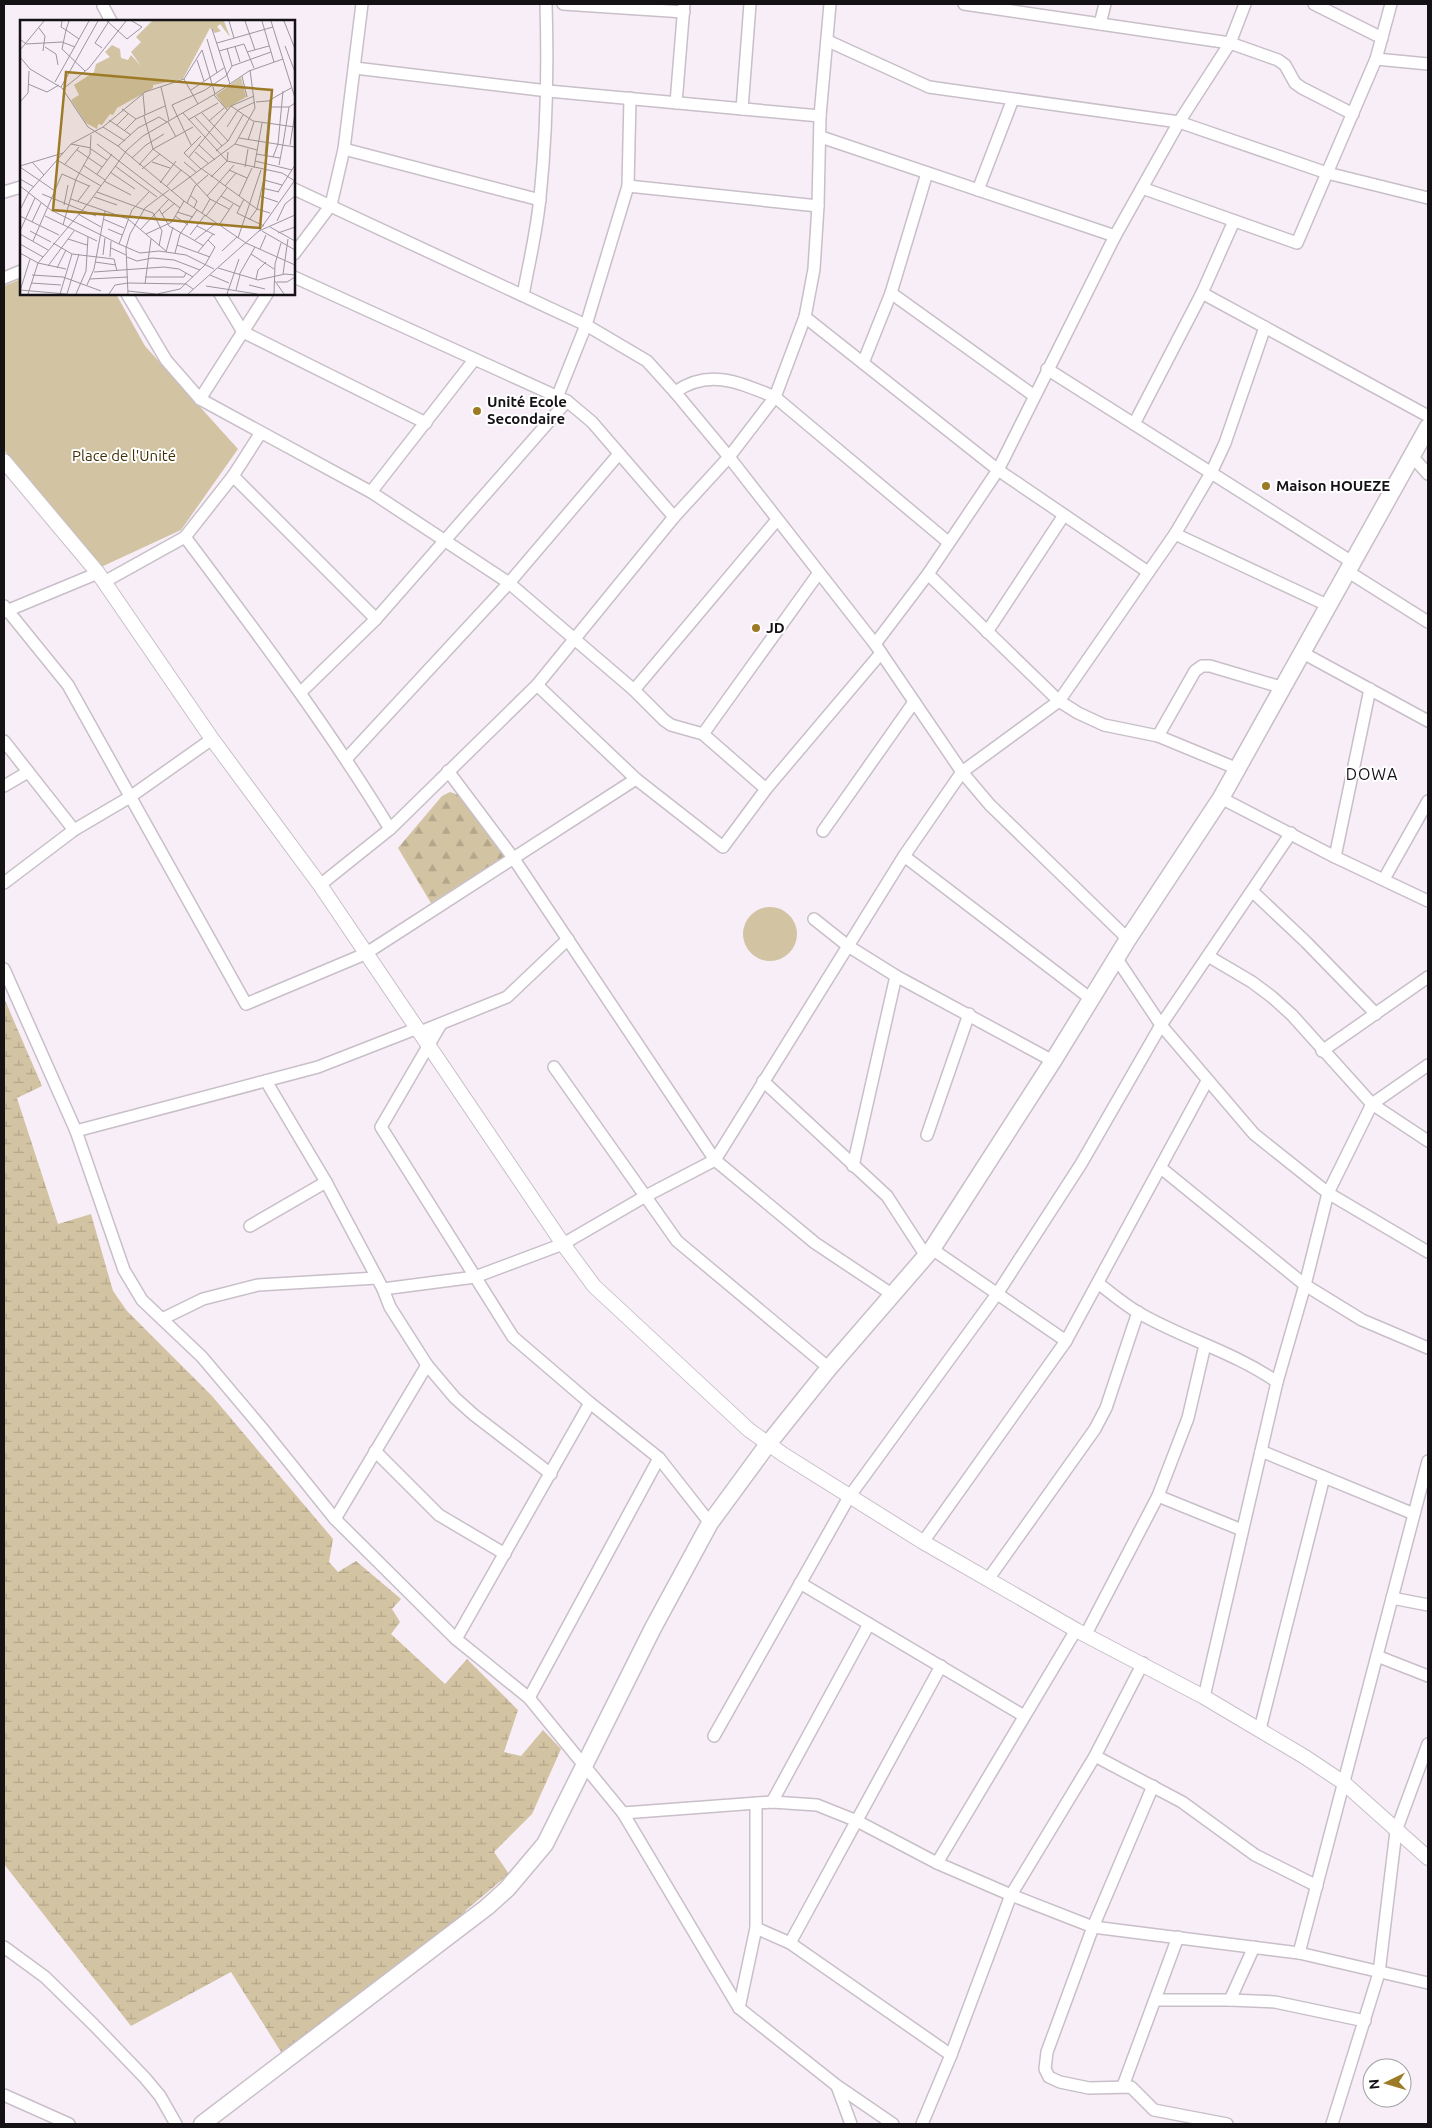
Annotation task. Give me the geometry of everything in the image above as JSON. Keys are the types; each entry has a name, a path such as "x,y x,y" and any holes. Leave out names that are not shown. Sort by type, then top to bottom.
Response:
{"main road":[{"path":"202,2124 507,1890 545,1844 586,1766 653,1628 710,1523 768,1444 829,1368 929,1253 1054,1061 1128,939 1221,798 1428,427"}],"street":[{"path":"103,4 111,20"},
{"path":"295,253 331,205 344,149 362,4"},
{"path":"523,295 540,200 548,91 546,4"},
{"path":"562,4 684,8 676,103"},
{"path":"742,109 750,4"},
{"path":"320,885 390,829 537,685 674,517 728,457 775,397 805,317 814,269 821,137 820,116 830,4"},
{"path":"964,4 1013,7 1100,24 1230,43 1278,60 1285,65 1295,83 1353,114"},
{"path":"1100,24 1105,4"},
{"path":"537,685 636,779 723,846 878,648 998,470 1115,236 1179,122 1230,43 1245,4"},
{"path":"1314,4 1382,38"},
{"path":"1142,188 1297,243 1376,59 1391,4"},
{"path":"828,41 929,87 1179,122 1327,173 1428,198"},
{"path":"1376,59 1428,64"},
{"path":"355,68 548,91 820,116"},
{"path":"301,692 376,619 563,398 628,186 630,98"},
{"path":"978,190 1013,99"},
{"path":"821,137 1115,236"},
{"path":"344,149 540,200"},
{"path":"863,363 890,293 927,173"},
{"path":"628,186 818,206"},
{"path":"4,192 20,187"},
{"path":"295,189 586,325 635,352 656,370 728,457 776,521 878,648 962,772 999,816 1128,939"},
{"path":"1134,424 1202,293 1234,220"},
{"path":"4,278 20,271"},
{"path":"295,277 474,360 563,398 592,422 674,517"},
{"path":"890,293 1034,395"},
{"path":"1202,293 1428,416"},
{"path":"128,295 166,360 200,399 260,434 371,492 509,583 634,690 664,720 671,725 702,734 766,789"},
{"path":"221,295 243,332 426,423"},
{"path":"200,399 266,295"},
{"path":"805,317 998,470 1148,572"},
{"path":"384,1290 475,1277 563,1244 644,1197 715,1160 904,856 962,772 1059,701 1175,534 1211,473 1234,420 1265,327"},
{"path":"371,492 474,360"},
{"path":"1047,369 1211,473 1428,622"},
{"path":"675,392 690,382 700,379 744,385 775,397 948,542"},
{"path":"260,434 233,476 185,537 101,578 5,610 68,685 246,1004 365,954 636,779"},
{"path":"347,758 509,583 618,454"},
{"path":"1411,455 1428,474"},
{"path":"4,461 101,578 212,739 320,885 563,1244 594,1286 750,1430 768,1444 849,1497 923,1542 1081,1632 1204,1696 1260,1729 1344,1783 1428,1858"},
{"path":"233,476 376,619"},
{"path":"987,632 1064,515"},
{"path":"634,690 776,521"},
{"path":"1175,534 1329,606"},
{"path":"185,537 301,692 347,758 390,829"},
{"path":"702,734 818,574"},
{"path":"928,574 1059,701 1104,725 1158,736 1238,769"},
{"path":"1303,653 1428,721"},
{"path":"1158,736 1195,671 1202,666 1210,666 1284,688"},
{"path":"1335,857 1370,689"},
{"path":"823,832 914,702"},
{"path":"4,883 74,830 130,797 212,739"},
{"path":"4,741 74,830"},
{"path":"448,771 514,859 715,1160 815,1243 893,1296"},
{"path":"4,786 28,772"},
{"path":"1221,798 1335,857 1428,901"},
{"path":"1384,879 1428,801"},
{"path":"714,1736 849,1497 997,1294 1081,1164 1161,1025 1291,833"},
{"path":"904,856 1091,999"},
{"path":"1252,891 1376,1014"},
{"path":"814,919 848,946 896,976 970,1014 1054,1061"},
{"path":"76,1131 318,1067 419,1030 441,1024 507,997 568,939"},
{"path":"1208,956 1252,982 1272,998 1292,1015 1372,1104 1428,1141"},
{"path":"1117,959 1161,1025 1254,1134 1328,1193 1428,1252"},
{"path":"4,969 76,1131 124,1270 142,1300 202,1357 242,1404 334,1520 456,1639 529,1698 623,1813 739,2008 836,2085 894,2124"},
{"path":"854,1166 896,976"},
{"path":"1322,1050 1428,977"},
{"path":"927,1135 970,1014"},
{"path":"441,1024 381,1127 513,1337 590,1403 659,1458 710,1523"},
{"path":"1204,1696 1277,1382 1305,1285 1328,1193 1372,1104 1428,1065"},
{"path":"554,1067 644,1197 677,1241 829,1368"},
{"path":"266,1080 326,1182 384,1290 390,1307 426,1365 474,1416 551,1474"},
{"path":"763,1081 887,1196 929,1253 997,1294 1066,1341"},
{"path":"923,1542 1066,1341 1207,1081"},
{"path":"1161,1168 1305,1285 1362,1320 1428,1348"},
{"path":"250,1226 326,1182"},
{"path":"162,1319 203,1298 258,1285 376,1278"},
{"path":"1098,1283 1138,1312 1205,1345 1242,1359 1277,1382"},
{"path":"989,1578 1095,1429 1106,1408 1138,1312"},
{"path":"937,1863 1024,1716 1081,1632 1158,1496 1188,1418 1205,1345"},
{"path":"334,1520 426,1365"},
{"path":"456,1639 590,1403"},
{"path":"375,1451 439,1514 505,1554"},
{"path":"1262,1451 1414,1514"},
{"path":"529,1698 659,1458"},
{"path":"1299,1953 1428,1460"},
{"path":"1260,1729 1324,1477"},
{"path":"1158,1496 1242,1530"},
{"path":"800,1583 1024,1716"},
{"path":"1392,1598 1428,1604"},
{"path":"772,1802 869,1624"},
{"path":"1377,1656 1428,1676"},
{"path":"922,2124 951,2056 1011,1896 1095,1756 1142,1663"},
{"path":"790,1943 941,1666"},
{"path":"1332,2124 1379,1973 1396,1831 1428,1744"},
{"path":"1095,1756 1153,1786 1196,1812 1255,1855 1317,1886"},
{"path":"1153,1786 1093,1926 1047,2052 1045,2069 1049,2076 1060,2082 1089,2088 1123,2086 1136,2090 1154,2110 1227,2124"},
{"path":"623,1813 772,1802 817,1805 857,1821 937,1863 1011,1896 1093,1926 1299,1953 1428,1983"},
{"path":"739,2008 756,1928 756,1803"},
{"path":"756,1928 790,1943 951,2056"},
{"path":"1123,2086 1178,1937"},
{"path":"1230,2000 1254,1946"},
{"path":"4,1947 45,1977 94,2025 160,2096 176,2124"},
{"path":"1156,2000 1276,2002 1365,2021"},
{"path":"836,2085 843,2099 851,2124"},
{"path":"4,2095 69,2124"}],"green space":[{"name":"Place de l'Unité","path":"20,279 20,295 117,295 145,346 238,449 181,530 101,567 4,450 4,286"},
{"path":"450,792 459,795 504,857 431,903 398,848 442,796"},
{"path":"770,907 780,909 789,915 795,924 797,934 795,944 789,953 780,959 770,961 760,959 751,953 745,944 743,934 745,924 751,915 760,909"},
{"path":"4,998 42,1086 17,1098 58,1224 91,1214 113,1291 127,1311 212,1396 333,1539 329,1562 338,1572 356,1561 401,1599 392,1609 400,1622 391,1634 445,1684 467,1659 518,1710 504,1752 521,1756 543,1730 561,1749 532,1814 494,1852 509,1874 466,1910 459,1922 379,1984 281,2052 231,1972 131,2026 4,1864"}],"place":[{"name":"Unité Ecole Secondaire","path":"477,411"},
{"name":"Maison HOUEZE","path":"1266,486"},
{"name":"JD","path":"756,628"}],"district":[{"name":"DOWA","path":"1372,774"}]}
